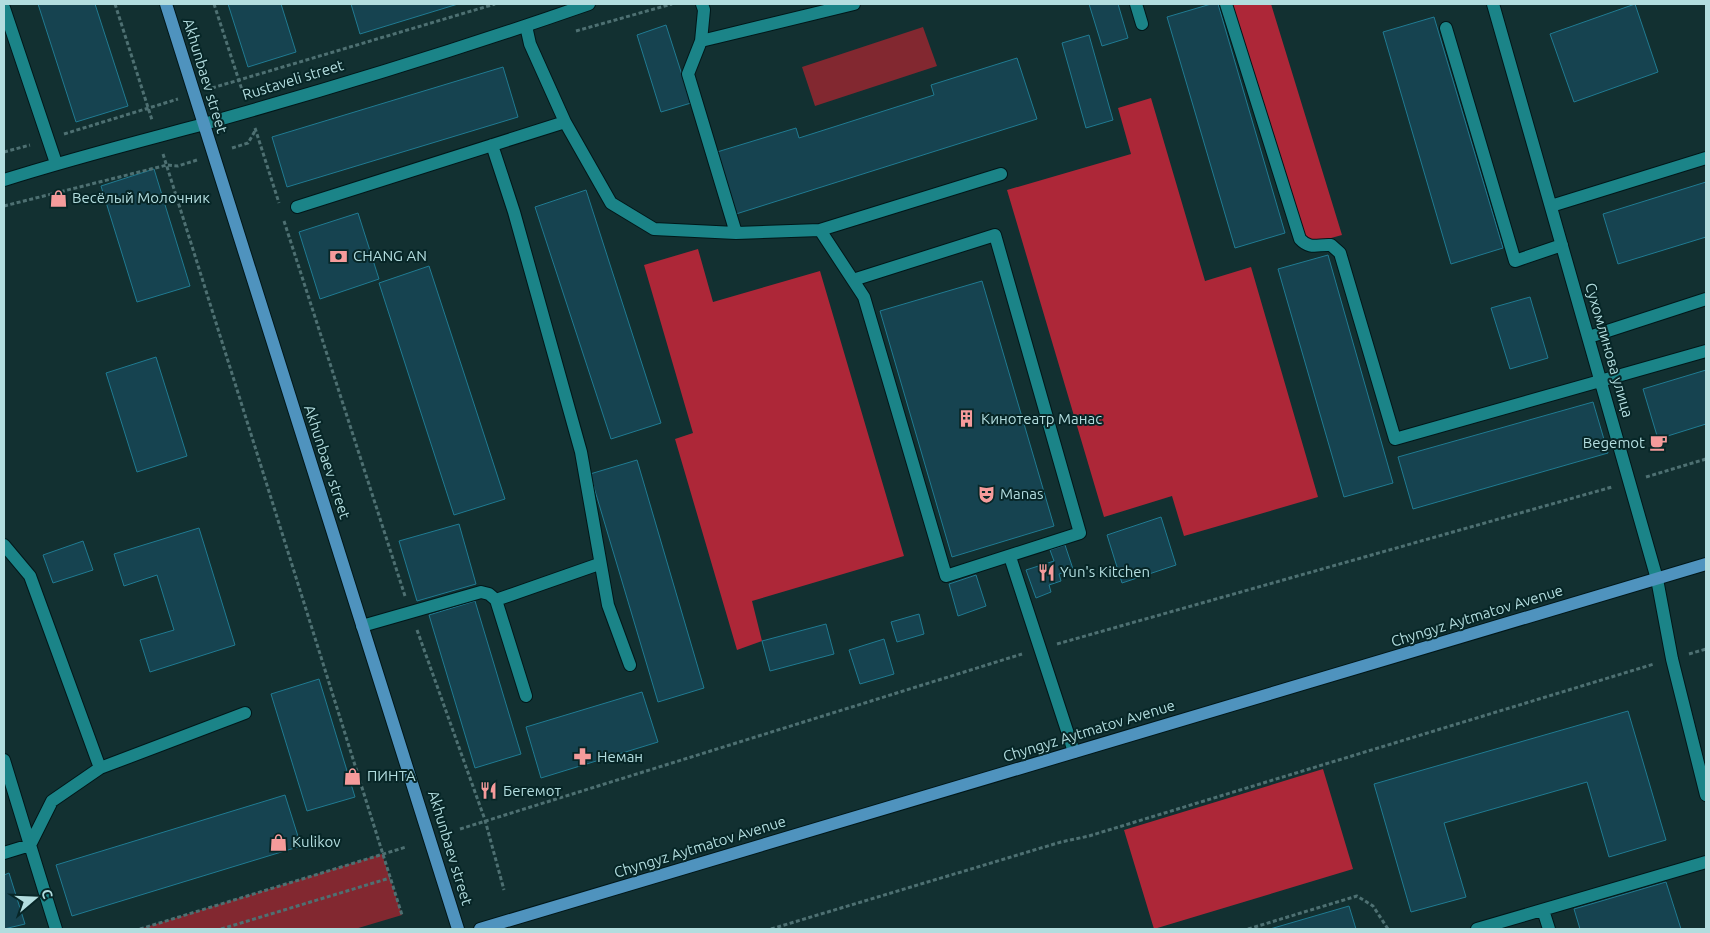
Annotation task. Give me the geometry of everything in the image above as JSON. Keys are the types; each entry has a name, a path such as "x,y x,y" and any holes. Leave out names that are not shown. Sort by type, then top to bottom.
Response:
{"main road":[{"name":"Akhunbaev street","path":"166,4 195,94 212,155 458,929"},
{"name":"Chyngyz Aytmatov Avenue","path":"480,929 1706,564"}],"street":[{"name":"Rustaveli street","path":"4,180 56,163 250,111 526,26 589,4"},
{"path":"702,4 704,10 701,40 688,74 736,233"},
{"path":"701,40 854,4"},
{"path":"1136,4 1142,24"},
{"path":"1226,4 1300,239 1306,245 1314,247 1332,245 1340,252 1395,439 1706,351"},
{"name":"Сухомлинова улица","path":"1493,4 1657,579 1672,658 1703,769 1706,795"},
{"path":"4,8 56,163"},
{"path":"526,26 530,44 565,122 611,203 654,229 736,233 820,230 1001,174"},
{"path":"1446,28 1515,261 1562,246"},
{"path":"296,207 565,122"},
{"path":"492,145 514,212 581,452 608,604 630,665"},
{"path":"1551,206 1706,158"},
{"path":"820,230 864,297 946,576 1080,533 995,235 853,280"},
{"path":"1589,336 1706,299"},
{"path":"4,546 30,576 100,768"},
{"path":"1010,557 1074,752"},
{"path":"496,600 600,564"},
{"path":"362,626 481,592 489,594 496,600 526,696"},
{"path":"4,853 30,845 52,801 100,768 246,713"},
{"path":"4,760 56,929"},
{"path":"1477,929 1706,862"},
{"path":"1543,910 1549,929"}],"path":[{"path":"115,4 402,915"},
{"path":"214,4 280,206"},
{"path":"4,152 495,4"},
{"path":"4,206 167,165 178,166 248,143 256,131"},
{"path":"283,216 410,611 485,820 504,890"},
{"path":"460,829 1039,649 1706,459"},
{"path":"771,929 1061,842 1089,836 1706,648"},
{"path":"140,929 406,847"},
{"path":"221,929 390,878"},
{"path":"1248,929 1357,896 1373,906 1388,929"}],"shaded area":[{"path":"1231,4 1271,4 1342,235 1313,243 1303,235"},
{"path":"923,27 937,66 815,106 802,67"},
{"path":"1151,98 1205,281 1251,267 1318,497 1184,536 1172,496 1104,517 1007,190 1131,154 1118,108"},
{"path":"698,249 713,302 820,271 904,556 752,601 762,641 737,650 675,439 693,433 644,265"},
{"path":"1323,769 1353,869 1154,929 1124,830"},
{"path":"382,854 402,915 355,929 140,929"}],"building":[{"path":"38,4 95,4 128,106 76,122"},
{"path":"228,4 281,4 296,52 248,67"},
{"path":"351,4 458,4 360,34"},
{"path":"1089,4 1118,4 1128,38 1102,46"},
{"path":"1211,4 1218,4 1285,233 1235,248 1167,17"},
{"path":"1635,4 1658,72 1574,102 1550,34"},
{"path":"1434,17 1503,248 1451,264 1383,32"},
{"path":"666,25 691,103 661,112 637,35"},
{"path":"1089,35 1113,120 1086,128 1062,43"},
{"path":"1017,58 1037,119 736,214 717,152 796,128 799,138 934,95 931,85"},
{"path":"503,67 518,117 287,187 272,137"},
{"path":"154,169 190,286 137,302 101,186"},
{"path":"1706,182 1706,237 1618,264 1603,214"},
{"path":"586,190 661,423 611,439 535,207"},
{"name":"CHANG AN","path":"358,213 379,279 320,299 299,232"},
{"path":"1328,255 1393,483 1344,497 1278,269"},
{"path":"429,266 505,499 454,515 379,283"},
{"name":"Кинотеатр Манас","path":"982,281 1054,526 952,557 880,311"},
{"path":"1530,297 1548,358 1510,369 1491,308"},
{"path":"156,357 187,456 137,472 106,373"},
{"path":"1706,370 1706,424 1658,439 1643,389"},
{"path":"1593,402 1608,453 1413,509 1398,457"},
{"path":"637,460 704,688 658,702 590,474"},
{"path":"1161,517 1176,565 1122,583 1107,535"},
{"path":"459,524 476,584 417,601 399,541"},
{"path":"199,528 235,645 150,672 140,640 174,630 157,575 124,586 114,554"},
{"path":"83,541 93,570 53,583 43,555"},
{"name":"Yun's Kitchen","path":"1065,545 1073,569 1059,574 1061,581 1049,585 1051,592 1036,598 1026,570 1054,561 1050,550"},
{"path":"976,575 986,606 958,616 949,584"},
{"path":"475,601 521,754 475,768 429,615"},
{"path":"919,614 924,634 897,642 891,622"},
{"path":"826,624 834,654 770,671 762,641"},
{"path":"884,639 894,674 860,684 849,650"},
{"path":"319,679 355,797 307,811 271,694"},
{"path":"642,692 658,742 541,778 526,727"},
{"path":"1628,711 1666,840 1609,857 1587,782 1444,823 1466,897 1411,912 1374,784"},
{"path":"285,795 301,846 72,916 56,865"},
{"path":"9,873 25,924 4,929 4,875"},
{"path":"1666,882 1681,929 1580,929 1574,909"},
{"path":"1349,906 1356,929 1270,929"}],"place":[{"name":"Весёлый Молочник","path":"58,198"},
{"name":"CHANG AN","path":"339,256"},
{"name":"Кинотеатр Манас","path":"967,419"},
{"name":"Begemot","path":"1659,443"},
{"name":"Manas","path":"986,494"},
{"name":"Yun's Kitchen","path":"1046,572"},
{"name":"Неман","path":"583,757"},
{"name":"ПИНТА","path":"353,776"},
{"name":"Бегемот","path":"489,791"},
{"name":"Kulikov","path":"278,842"}]}
